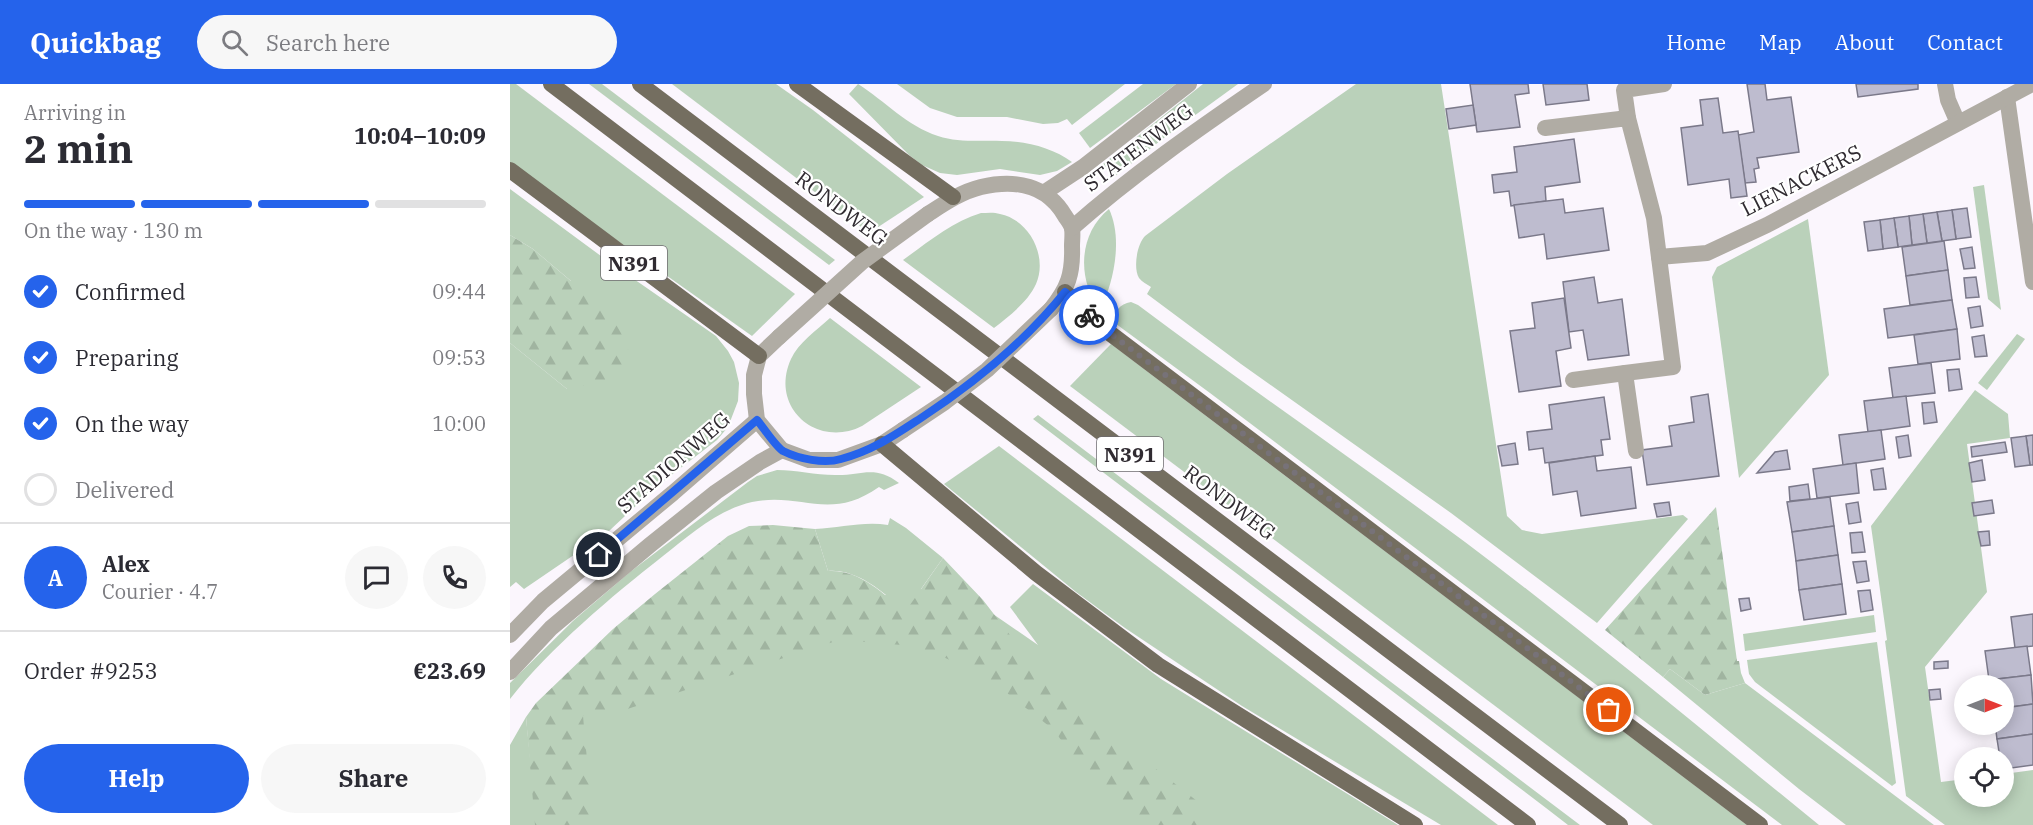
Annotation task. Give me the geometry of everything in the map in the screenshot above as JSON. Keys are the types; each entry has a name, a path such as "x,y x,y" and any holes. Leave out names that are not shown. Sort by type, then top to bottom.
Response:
{"main road":[{"name":"N391","path":"551,84 1528,825"},
{"name":"RONDWEG","path":"640,84 1620,825"},
{"path":"797,84 953,197"},
{"name":"N391","path":"510,170 759,356"},
{"path":"1065,292 1103,328 1760,825"},
{"path":"882,444 1036,573 1158,665 1414,825"}],"street":[{"name":"STATENWEG","path":"1045,192 1083,167 1189,84"},
{"name":"STATENWEG","path":"1072,228 1128,181 1264,84"},
{"path":"1572,380 1673,367 1654,218 1628,118 1623,87 1664,84"},
{"path":"1945,84 1948,99 1958,123"},
{"name":"LIENACKERS","path":"1659,257 1707,253 1794,211 2032,84"},
{"path":"2007,97 2033,282"},
{"path":"1545,128 1628,118"},
{"path":"1005,184 1020,184 1045,192 1060,207 1072,228 1073,264 1065,292 1051,309 987,370 945,402 882,444 838,460 809,460 782,450 757,420 754,375 759,356 862,262 953,197 980,187 1005,184"},
{"path":"1625,373 1636,451"},
{"name":"STADIONWEG","path":"510,635 543,601 673,494 757,420"},
{"path":"510,672 551,628 650,545 716,492 782,450"}],"green space":[{"path":"510,84 516,84 795,294 752,336 550,193 510,163"},
{"path":"589,84 602,84 835,260 829,265"},
{"path":"672,84 776,84 924,197 869,233"},
{"path":"858,84 906,120 927,132 962,140 1011,141 1030,144 1048,149 1072,162 1057,171 1040,175 1000,169 957,175 940,173 922,165 909,155 849,94"},
{"path":"897,84 1125,84 1072,125 1067,119 1058,123 1043,124 1007,117 957,117 930,108"},
{"path":"1143,84 1176,84 1090,148 1079,133"},
{"path":"1203,84 1238,84 1113,178 1103,164"},
{"path":"1356,84 1441,84 1507,516 1522,530 1542,534 1683,515 1688,519 1597,623 1451,513 1241,364 1147,294 1151,287 1137,274 1137,256 1145,236 1227,174"},
{"path":"1984,185 2001,310 1988,299 1973,187"},
{"path":"510,189 716,336 734,362 739,383 738,401 728,427 717,440 657,486 609,531 524,589 516,582 510,587 510,343 567,389 571,281 533,249 510,235"},
{"path":"1109,209 1115,234 1115,260 1113,274 1100,310 1087,285 1084,258 1091,231"},
{"path":"981,213 1000,214 1020,224 1034,241 1040,263 1033,291 1018,308 994,328 903,260 950,227"},
{"path":"1808,219 1829,375 1739,478 1712,277 1717,267"},
{"path":"510,235 533,249 616,319 633,362 617,379 567,389 510,343"},
{"path":"1131,302 1510,576 1819,825 1782,825 1112,321 1118,308"},
{"path":"830,318 921,387 862,426 845,432 829,432 814,428 801,419 786,393 786,377 794,353"},
{"path":"2017,334 2025,339 1987,390 1978,383"},
{"path":"1111,344 1747,825 1653,825 1070,386"},
{"path":"1975,390 2008,414 2010,438 1967,444 1987,592 1925,667 1941,782 1954,780 1954,807 2014,807 2014,773 2033,770 2033,825 1945,825 1906,796 1871,526"},
{"path":"1038,415 1580,825 1568,825 1033,419"},
{"path":"999,446 1498,825 1441,825 1242,706 1125,628 1076,592 944,484"},
{"path":"777,470 835,475 875,472 899,483 884,490 879,487 845,503 816,504 770,500 739,506 716,517 643,572 582,623 510,699 510,683 574,620 630,572 748,482 757,476"},
{"path":"1716,507 1737,661 1739,661 1745,683 1705,695 1670,669 1663,677 1605,630"},
{"path":"890,518 943,558 921,589 951,585 1038,645 1010,607 1033,584 1161,679 1398,825 510,825 510,745 526,717 530,758 650,637 886,595 859,577 844,572 828,571 815,529 861,524 888,525"},
{"path":"773,525 815,529 828,571 839,571 860,578 879,590 905,612 943,558 983,600 1030,661 1049,681 1072,703 1197,801 1203,808 1208,825 1141,825 1101,797 1054,730 984,675 934,653 902,645 839,640 612,714 601,711 583,716 593,825 535,825 526,717 536,703 613,629 728,536 749,526"},
{"path":"1874,615 1876,632 1745,651 1743,634"},
{"path":"1877,642 1896,783 1892,786 1755,682 1749,674 1747,660"},
{"path":"1670,669 1705,695 1745,683 1934,825 1846,825 1663,677"}],"building":[{"path":"1470,84 1528,84 1529,93 1515,95 1520,127 1477,132"},
{"path":"1543,84 1587,84 1589,100 1546,105"},
{"path":"1747,84 1765,84 1767,100 1791,97 1799,152 1757,158 1759,168 1754,169 1756,182 1745,183 1738,135 1754,132"},
{"path":"1856,84 1918,84 1918,89 1858,97"},
{"path":"1718,98 1723,133 1738,131 1747,196 1731,198 1729,179 1688,185 1681,128 1703,125 1700,100"},
{"path":"1473,105 1476,125 1449,129 1446,109"},
{"path":"1574,139 1580,182 1545,187 1546,201 1511,206 1509,191 1494,193 1492,175 1517,172 1514,147"},
{"path":"1563,199 1565,213 1603,208 1609,250 1547,259 1544,234 1519,238 1514,205"},
{"path":"1967,208 1971,237 1956,239 1952,210"},
{"path":"1952,210 1956,239 1942,241 1937,212"},
{"path":"1937,212 1942,241 1927,243 1923,214"},
{"path":"1923,214 1927,243 1912,245 1909,216"},
{"path":"1909,216 1912,245 1898,247 1894,218"},
{"path":"1894,218 1898,247 1883,249 1880,220"},
{"path":"1880,220 1883,249 1868,251 1864,222"},
{"path":"1944,241 1948,270 1906,276 1902,247"},
{"path":"1972,247 1975,268 1964,269 1960,249"},
{"path":"1948,270 1952,300 1910,305 1906,276"},
{"path":"1594,277 1598,303 1622,299 1629,355 1588,360 1583,330 1569,332 1563,282"},
{"path":"1976,277 1979,297 1966,298 1964,278"},
{"path":"1564,298 1571,348 1556,351 1561,386 1519,392 1510,331 1535,328 1532,303"},
{"path":"1952,300 1957,329 1888,338 1884,309"},
{"path":"1980,306 1983,326 1971,328 1968,308"},
{"path":"1957,329 1960,359 1918,364 1914,335"},
{"path":"1984,335 1987,356 1975,357 1972,337"},
{"path":"1931,363 1935,393 1893,398 1889,368"},
{"path":"1959,369 1962,389 1949,391 1947,370"},
{"path":"1708,394 1719,476 1647,485 1642,450 1672,446 1669,426 1694,422 1691,397"},
{"path":"1906,396 1910,426 1868,432 1864,401"},
{"path":"1604,397 1610,439 1601,440 1603,455 1545,463 1543,448 1529,450 1527,432 1552,429 1549,405"},
{"path":"1934,402 1937,422 1924,424 1922,403"},
{"path":"1881,430 1885,459 1843,465 1839,435"},
{"path":"1908,435 1911,456 1899,458 1896,437"},
{"path":"2033,435 2033,465 2030,465 2026,436"},
{"path":"2026,436 2030,465 2015,467 2011,438"},
{"path":"2005,442 2007,452 1972,457 1971,447"},
{"path":"1515,443 1518,464 1502,466 1498,446"},
{"path":"1787,450 1790,469 1757,473 1775,452"},
{"path":"1595,456 1597,471 1631,467 1636,508 1581,516 1577,491 1553,495 1549,463"},
{"path":"1982,460 1985,480 1972,482 1969,463"},
{"path":"1856,463 1859,493 1817,498 1813,469"},
{"path":"1883,468 1886,489 1874,490 1871,470"},
{"path":"1808,484 1810,499 1790,501 1789,487"},
{"path":"1830,497 1834,526 1792,532 1787,502"},
{"path":"1992,500 1994,513 1974,516 1972,503"},
{"path":"1669,502 1671,515 1657,517 1654,504"},
{"path":"1858,502 1861,522 1849,524 1846,504"},
{"path":"1834,526 1838,555 1796,561 1792,532"},
{"path":"1989,531 1990,545 1981,546 1978,532"},
{"path":"1862,532 1865,552 1852,553 1850,533"},
{"path":"1838,555 1842,584 1799,590 1796,561"},
{"path":"1866,561 1869,581 1857,583 1853,562"},
{"path":"1842,584 1846,614 1804,620 1799,590"},
{"path":"1870,590 1873,610 1861,612 1858,591"},
{"path":"1749,598 1751,609 1741,611 1739,599"},
{"path":"2033,614 2033,646 2015,648 2011,617"},
{"path":"2027,646 2031,675 2014,677 2014,675 1988,675 1985,651"},
{"path":"1948,661 1948,668 1934,669 1934,662"},
{"path":"2031,675 2033,704 2014,707 2014,677"},
{"path":"1940,689 1941,699 1930,700 1929,690"},
{"path":"2033,704 2033,734 1997,739 1996,735 2014,735 2014,707"},
{"path":"2033,734 2033,765 2014,768 2014,747 1998,747 1997,739"}],"way so far":[{"path":"1089,315 1103,328 1609,710"}],"route":[{"path":"599,555 757,420 782,450 809,460 838,460 882,444 945,402 987,370 1051,309 1065,292 1089,315"}]}
